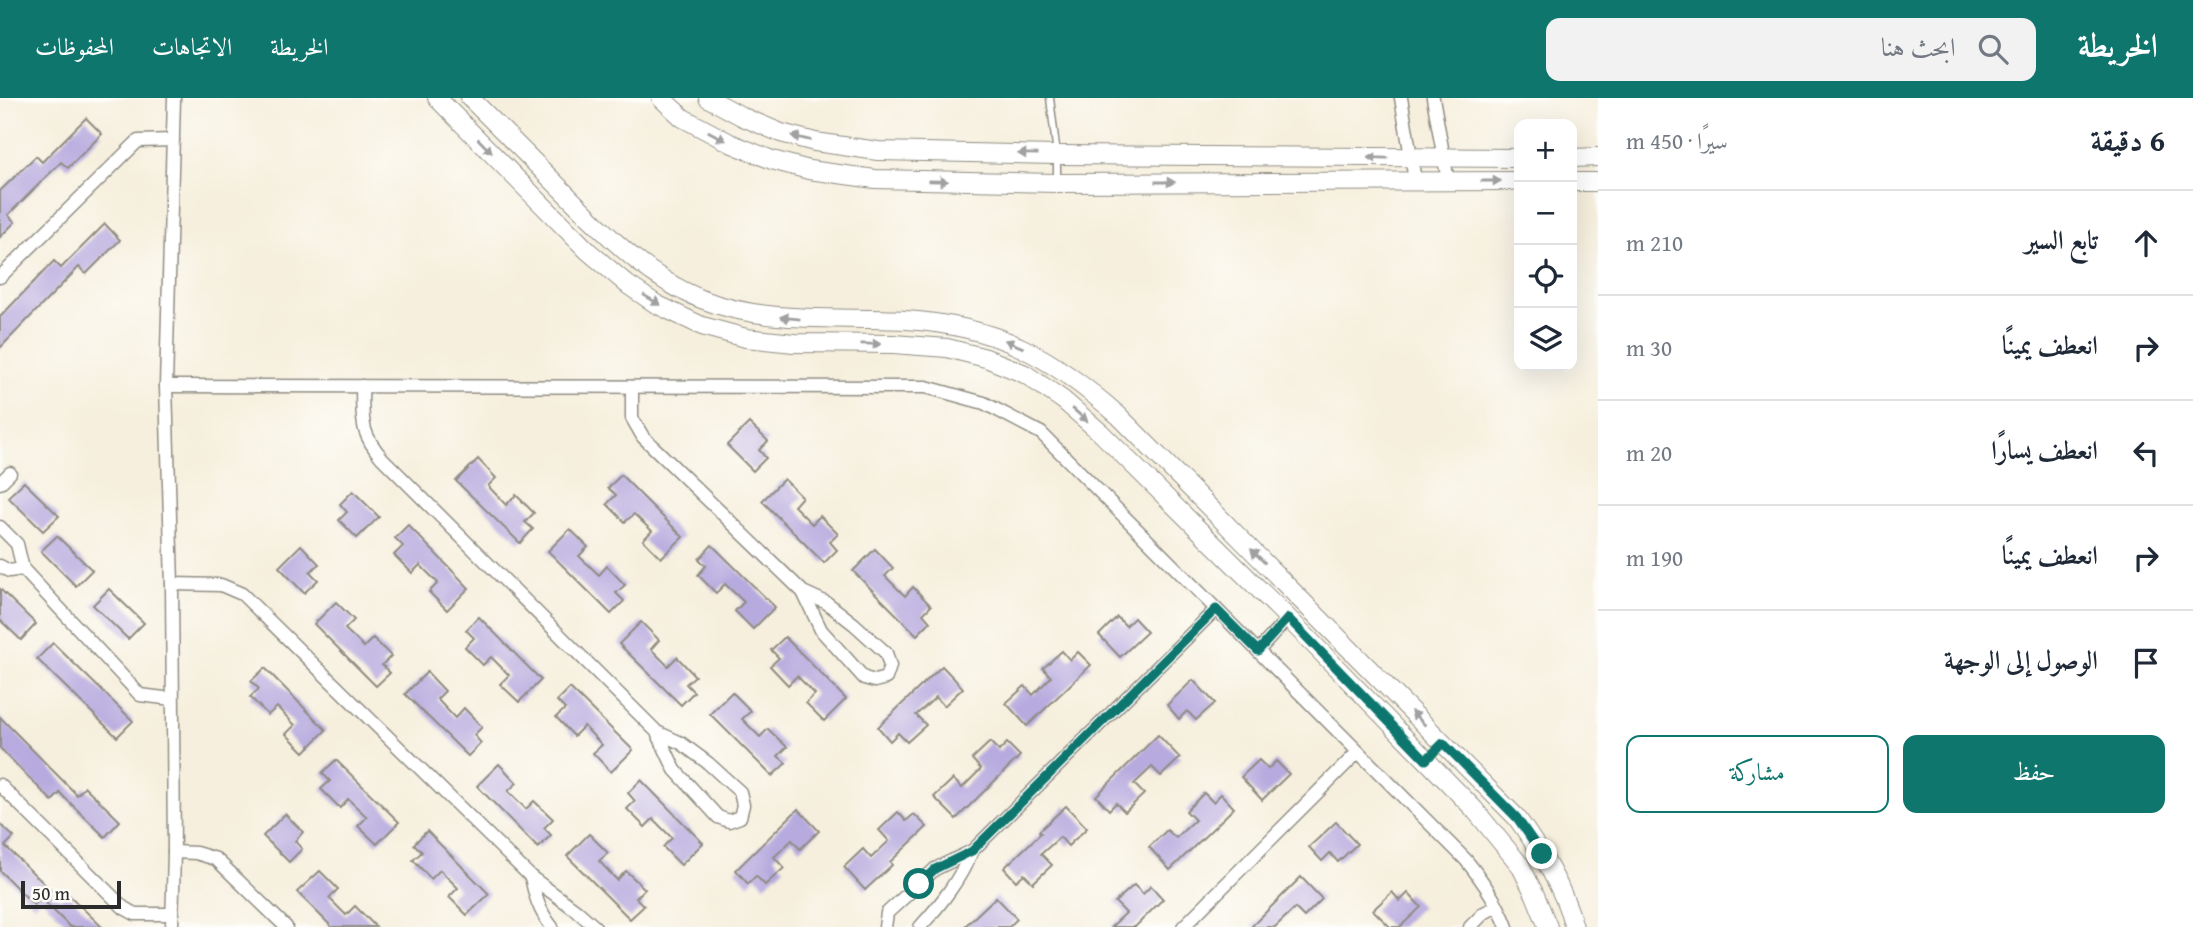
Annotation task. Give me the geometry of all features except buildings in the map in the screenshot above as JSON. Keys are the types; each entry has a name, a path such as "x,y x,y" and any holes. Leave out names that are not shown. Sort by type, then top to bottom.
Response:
{"main road":[{"path":"437,98 588,250 628,285 656,304 702,326 746,338 794,343 947,348 986,358 1025,374 1063,400 1100,432 1288,618 1474,809 1520,866 1548,927"},
{"path":"470,98 604,233 659,277 699,298 728,309 754,314 803,319 904,320 948,324 993,335 1037,354 1084,385 1119,416 1517,818 1559,884 1574,927"},
{"path":"661,98 683,118 730,143 772,160 809,170 875,179 1057,183 1514,181"},
{"path":"708,98 781,133 815,142 878,151 1514,158"},
{"path":"1577,158 1598,157"},
{"path":"1577,182 1598,182"},
{"path":"1147,478 1164,461"},
{"path":"1426,760 1443,743"}],"street":[{"path":"0,785 124,908 135,914 172,920 172,584 166,386 174,98"},
{"path":"1401,98 1415,180"},
{"path":"1433,98 1448,181"},
{"path":"0,277 138,141 173,140"},
{"path":"166,386 926,387 984,403 1041,433 1466,860 1481,879 1507,927"},
{"path":"362,386 363,423 367,442 657,732 675,770 718,817 729,821 740,817 743,805 740,792 681,743 657,732"},
{"path":"632,387 632,418 643,437 803,592 827,603 886,653 890,666 886,678 875,681 864,678 821,630 803,592"},
{"path":"0,483 10,473"},
{"path":"0,527 17,544 23,569 140,695 172,699"},
{"path":"0,566 9,571 23,569"},
{"path":"172,584 221,585 242,594 531,877 595,927"},
{"path":"885,927 887,913 935,869 972,851 1216,609"},
{"path":"1258,651 1288,618"},
{"path":"1182,927 1358,752"},
{"path":"920,927 962,875 972,851"},
{"path":"174,852 196,853 216,859 286,927"},
{"path":"531,877 536,900 543,916 552,927"},
{"path":"1469,927 1484,913 1497,906"}],"lane":[{"path":"1050,98 1057,155 1057,183"}],"route":[{"path":"919,884 935,869 972,851 1216,609 1258,651 1288,618 1426,760 1443,743 1517,818 1542,854"}]}
